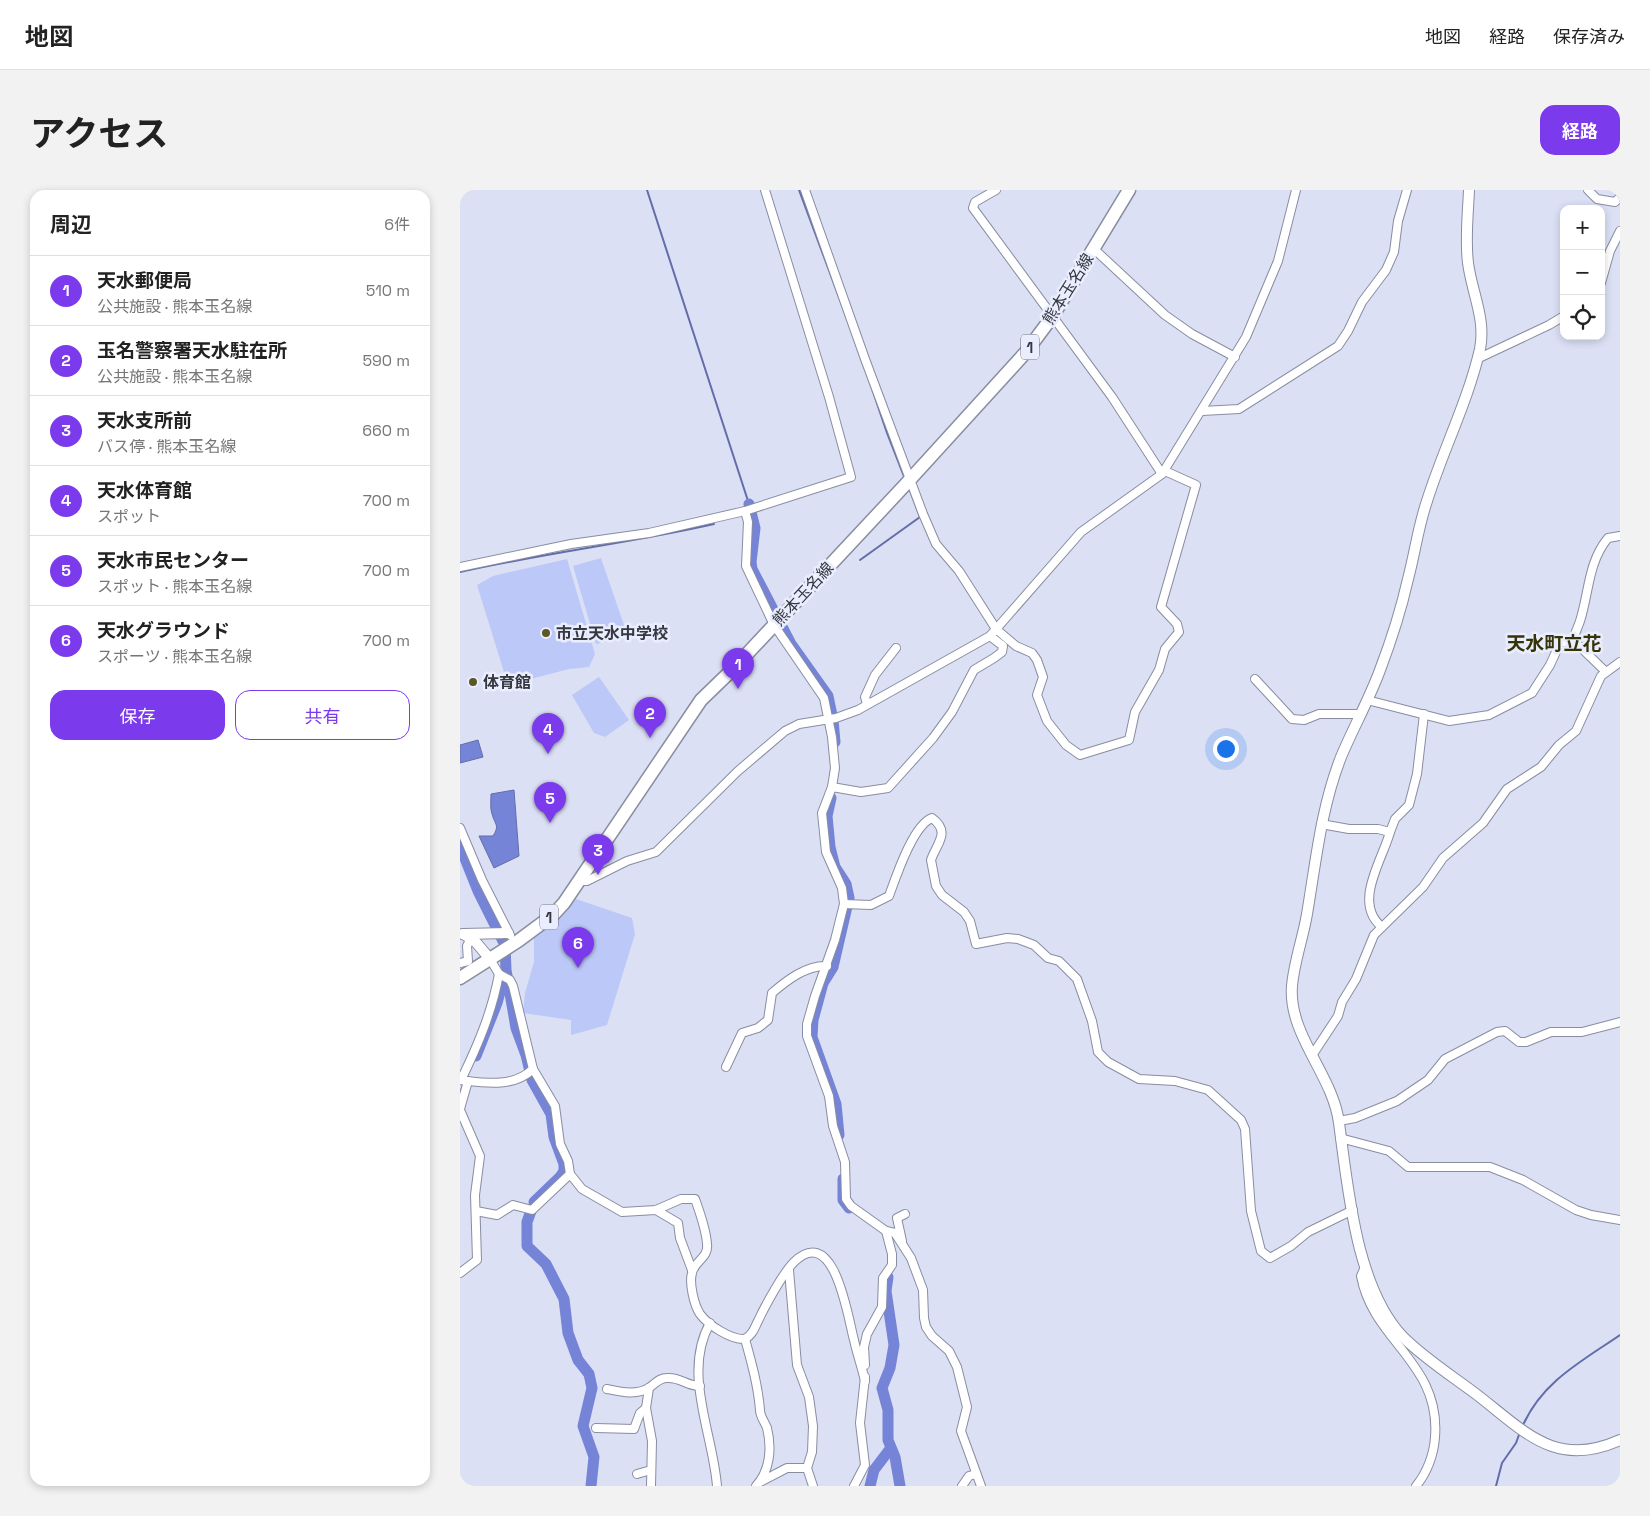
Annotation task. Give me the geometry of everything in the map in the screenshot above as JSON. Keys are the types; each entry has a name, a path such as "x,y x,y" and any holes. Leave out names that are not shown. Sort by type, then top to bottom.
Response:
{"main road":[{"name":"熊本玉名線","path":"460,978 503,942 553,915 564,903 701,700 779,620 1001,382 1052,317 1129,190"}],"street":[{"path":"460,568 571,544 649,533 749,510 851,477 829,397 765,190"},
{"path":"805,190 905,485 936,544 959,571 996,629 1016,646 1032,653 1037,660 1043,677 1037,695 1039,702 1048,721 1066,745 1080,755 1129,740 1134,712 1159,670 1165,649 1180,629 1161,607 1196,485 1164,473 1112,397 973,208 975,202 996,190"},
{"path":"580,881 587,881 627,861 656,852 738,771 786,731 799,724 832,719 867,704 990,636 1081,532 1164,473 1246,337 1278,261 1296,190"},
{"path":"1202,411 1239,410 1338,346 1348,331 1362,302 1386,270 1394,252 1398,221 1407,190"},
{"path":"1469,190 1467,259 1481,318 1482,333 1477,359 1450,442 1427,499 1400,609 1380,672 1340,760 1321,824 1307,912 1292,986 1294,1014 1330,1091 1339,1121 1352,1210 1365,1267 1382,1308 1403,1337 1529,1433 1553,1448 1568,1452 1586,1451 1620,1440"},
{"path":"1588,190 1598,199 1615,202 1620,198"},
{"path":"1605,269 1610,251 1620,231"},
{"path":"1094,248 1165,315 1184,329 1235,357"},
{"path":"1477,359 1549,326 1560,319"},
{"path":"749,510 746,566 824,698 832,719 835,768 833,787 822,813 826,852 842,888 846,904 827,966 814,996 807,1024 807,1036 829,1096 833,1126 845,1162 846,1199 852,1206 886,1231 895,1234 910,1258 923,1290 926,1327 932,1336 948,1351 957,1367 967,1407 961,1430 981,1486"},
{"path":"1573,640 1580,621 1591,572 1599,548 1608,538 1620,536"},
{"path":"833,787 861,792 888,788 898,779 910,762 924,750 952,712 974,670 1002,652 1003,646 990,636"},
{"path":"1367,700 1455,721 1489,715 1532,694 1550,665 1560,643 1573,640"},
{"path":"1573,640 1605,671"},
{"path":"867,704 865,697 875,675 896,648"},
{"path":"1313,1054 1338,1016 1345,996 1356,979 1370,940 1423,887 1443,858 1483,822 1507,789 1541,767 1560,745 1576,731 1595,687 1605,671 1620,662"},
{"path":"1255,679 1292,719 1304,720 1319,714 1361,714"},
{"path":"1382,927 1376,922 1372,909 1370,880 1386,849 1395,819 1409,805 1417,774 1424,714"},
{"path":"846,904 870,905 889,896 906,854 920,827 932,818 940,824 942,832 941,842 931,860 936,886 942,895 964,912 970,921 976,944 1007,938 1034,945 1048,958 1058,961 1077,979 1092,1021 1098,1052 1108,1062 1139,1079 1175,1081 1208,1090 1241,1120 1244,1129 1251,1211 1261,1251 1270,1258 1291,1246 1308,1232 1352,1210"},
{"path":"1321,824 1349,829 1378,829 1390,832"},
{"path":"460,828 482,880 503,942 500,974 494,1001 463,1080 460,1109 480,1156 475,1195 477,1260 460,1273"},
{"path":"465,935 503,942"},
{"path":"465,935 503,942"},
{"path":"460,963 468,960 465,935"},
{"path":"726,1067 742,1033 758,1028 768,1020 772,993 786,981 800,974 820,966 827,966"},
{"path":"500,974 510,980 530,1071 555,1106 560,1144 568,1161 570,1174 582,1188 622,1212 656,1210 681,1199 695,1199 708,1244 707,1254 692,1270"},
{"path":"1339,1121 1355,1118 1397,1101 1428,1080 1445,1060 1497,1032 1505,1031 1520,1042 1526,1042 1551,1032 1582,1032 1620,1022"},
{"path":"463,1080 487,1084 505,1082 521,1079 530,1071"},
{"path":"1340,1138 1389,1151 1408,1167 1490,1167 1523,1180 1576,1210 1591,1215 1620,1220"},
{"path":"476,1211 497,1216 513,1205 532,1210 570,1174"},
{"path":"656,1210 678,1223 680,1238 692,1270 691,1276 697,1308 701,1316 730,1336 745,1339 752,1335 794,1262 811,1254 825,1258 834,1269 846,1304 865,1381"},
{"path":"903,1246 897,1218 905,1214"},
{"path":"854,1486 865,1465 860,1423 865,1381 864,1347 867,1334 882,1306 883,1278 892,1265 892,1254 886,1231"},
{"path":"1365,1267 1361,1276 1371,1304 1382,1324 1421,1374 1435,1404 1434,1448 1423,1478 1416,1486"},
{"path":"789,1270 797,1365 809,1397 813,1426 812,1452 807,1468 813,1486"},
{"path":"710,1323 702,1337 698,1355 704,1422 715,1458 717,1486"},
{"path":"745,1339 760,1390 760,1412 767,1427 769,1447 769,1462 758,1484"},
{"path":"607,1389 629,1393 649,1388 657,1381 665,1378 682,1378 691,1386 700,1386"},
{"path":"649,1388 646,1408 652,1441 651,1486"},
{"path":"596,1428 634,1429 640,1413 646,1408"},
{"path":"758,1484 787,1468 807,1468"},
{"path":"637,1474 652,1470"},
{"path":"962,1486 970,1476 976,1474"}],"shaded area":[{"path":"601,558 626,631 624,636 596,644 573,566"},
{"path":"567,559 595,654 589,667 569,669 508,685 477,585 493,576"},
{"path":"599,677 629,720 605,737 594,733 572,695"},
{"path":"576,899 632,918 635,934 607,1025 571,1035 571,1020 523,1013 525,993 534,962 534,933"}],"water":[{"path":"478,740 483,757 460,763 460,745"},
{"path":"514,790 519,856 494,868 479,836 493,836 496,829 491,810 491,794"}],"waterway":[{"path":"647,190 749,504"},
{"path":"799,190 849,324"},
{"path":"866,371 905,479"},
{"path":"860,560 920,517 909,488"},
{"path":"749,504 755,528 751,562 752,569 791,644 828,696 835,742"},
{"path":"460,572 714,524"},
{"path":"831,798 827,816 830,847 835,867 846,884 849,898 833,967 823,983 813,1020 812,1037 836,1104 839,1135"},
{"path":"460,846 478,891 505,945 506,970 516,1028 526,1055 532,1080 551,1114 554,1137 564,1164 564,1171 560,1177 534,1202"},
{"path":"476,1056 497,1003 505,974"},
{"path":"460,1094 463,1085"},
{"path":"843,1179 843,1200 849,1208"},
{"path":"531,1211 527,1222 527,1246 546,1264 564,1299 568,1333 578,1360 589,1374 592,1388 583,1426 594,1457 591,1486"},
{"path":"888,1277 886,1291 894,1345 890,1368 882,1388 888,1410 888,1440 895,1457 900,1486"},
{"path":"1523,1425 1531,1410 1552,1384 1578,1363 1620,1335"},
{"path":"1496,1486 1502,1463 1516,1443 1520,1432"},
{"path":"870,1486 874,1470 890,1449"}],"place":[{"name":"市立天水中学校","path":"546,633"},
{"name":"体育館","path":"473,682"},
{"name":"天水郵便局","path":"738,689"},
{"name":"玉名警察署天水駐在所","path":"650,738"},
{"name":"天水体育館","path":"548,754"},
{"name":"天水市民センター","path":"550,823"},
{"name":"天水支所前","path":"598,875"},
{"name":"天水グラウンド","path":"578,968"}],"district":[{"name":"天水町立花","path":"1554,643"}]}
